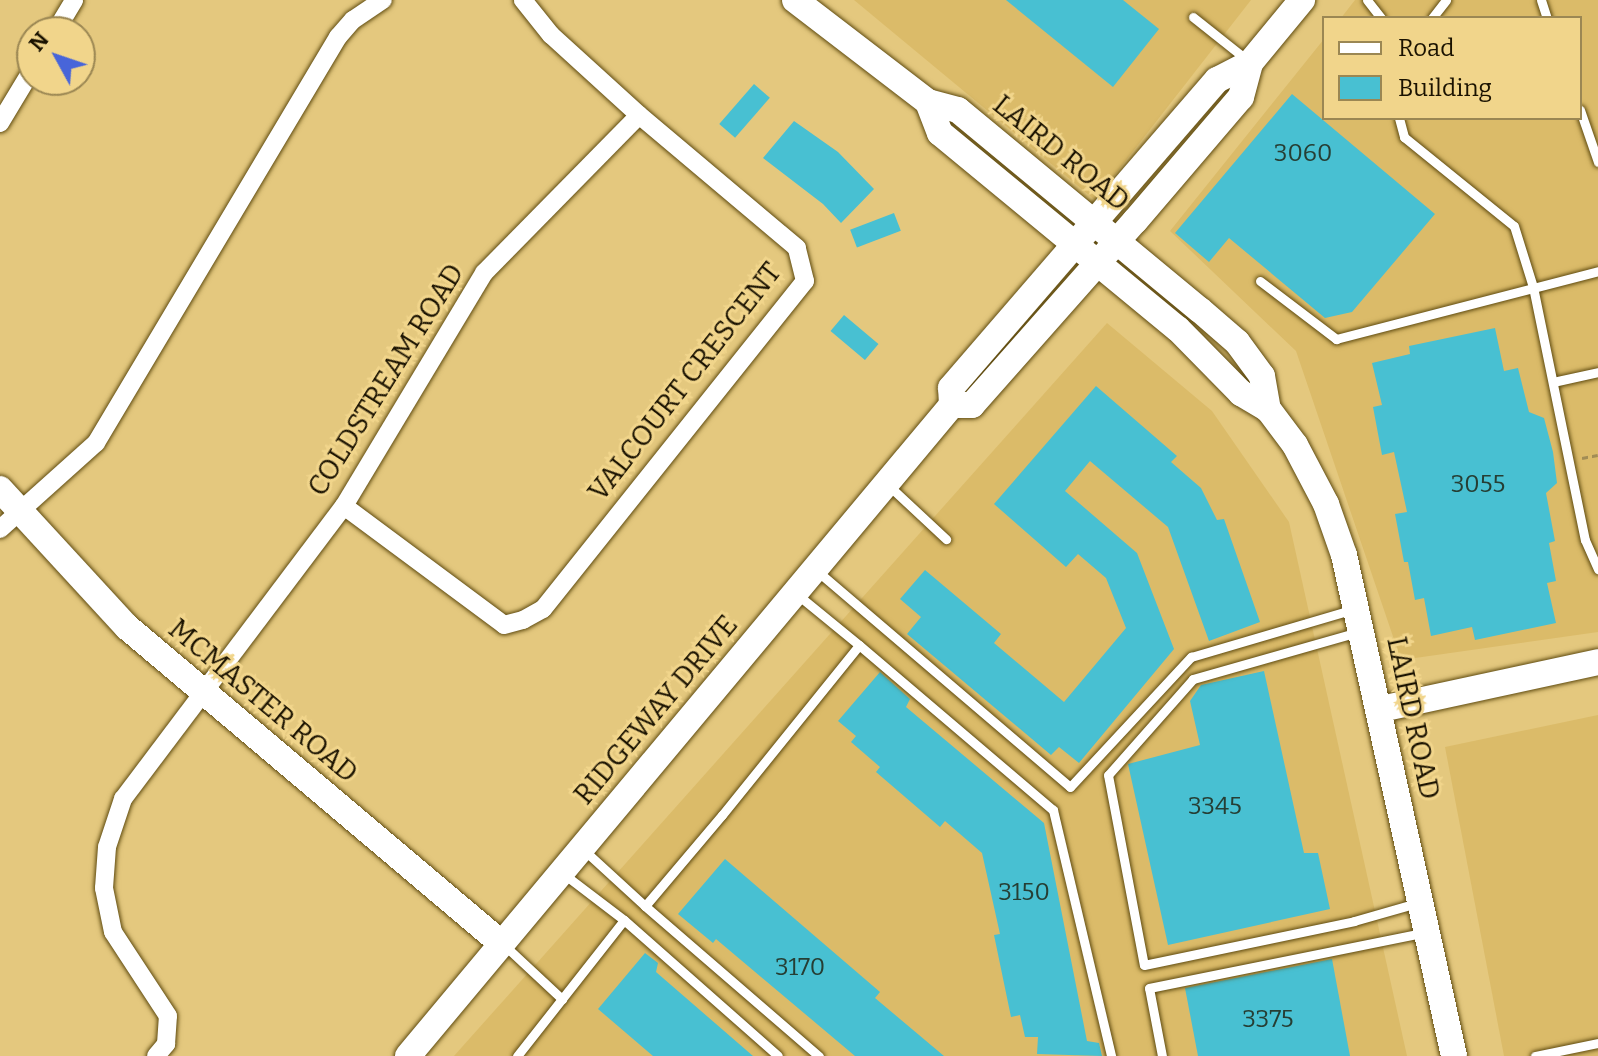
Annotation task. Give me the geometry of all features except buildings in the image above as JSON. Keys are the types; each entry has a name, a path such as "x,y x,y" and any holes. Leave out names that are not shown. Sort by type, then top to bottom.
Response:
{"street":[{"path":"9,520 96,443 338,37 353,20 383,0"},
{"name":"VALCOURT CRESCENT","path":"344,506 504,625 523,620 543,609 805,281 797,248 639,115 551,35 523,0"},
{"name":"LAIRD ROAD","path":"795,0 928,102 958,110 1237,342 1262,376 1268,409"},
{"name":"RIDGEWAY DRIVE","path":"408,1056 952,405 951,388 1217,80 1250,63 1302,0"},
{"name":"RIDGEWAY DRIVE","path":"952,405 972,405 1118,241 1241,97 1250,63"},
{"path":"0,123 16,96"},
{"name":"LAIRD ROAD","path":"928,102 940,133 1178,329 1241,393 1268,409 1295,445 1326,504 1360,619 1454,1056"},
{"name":"COLDSTREAM ROAD","path":"156,1056 166,1044 168,1016 113,932 104,888 107,847 123,799 344,506 484,273 639,115"},
{"name":"MCMASTER ROAD","path":"0,489 9,520 127,627 502,944"},
{"path":"1381,709 1598,662"}],"lane":[{"path":"1367,0 1379,16"},
{"path":"1434,16 1446,0"},
{"path":"1193,17 1250,63"},
{"path":"1582,116 1598,162"},
{"path":"1400,120 1404,137 1514,226 1533,287 1585,540 1598,569"},
{"path":"1260,281 1336,339 1598,271"},
{"path":"1553,382 1598,372"},
{"path":"887,484 946,539"},
{"path":"815,570 1070,787 1191,657 1360,619"},
{"path":"796,593 1053,810 1111,1056"},
{"path":"1360,619 1193,679 1108,775 1144,965 1354,921 1420,902"},
{"path":"645,906 859,645"},
{"path":"582,848 819,1056"},
{"path":"562,873 624,920 778,1056"},
{"path":"517,1056 624,920"},
{"path":"1162,1056 1149,988 1427,932"},
{"path":"502,944 562,999"},
{"path":"1535,1056 1598,1043"}],"shaded area":[{"path":"854,0 1251,0 1095,200"},
{"path":"1355,0 1598,0 1598,632 1401,660 1296,351 1170,231 1322,41 1322,120 1582,120 1582,16 1343,16"},
{"path":"1107,323 1212,411 1289,522 1407,1056 454,1056"},
{"path":"1598,715 1598,1056 1504,1056 1445,747"}]}
